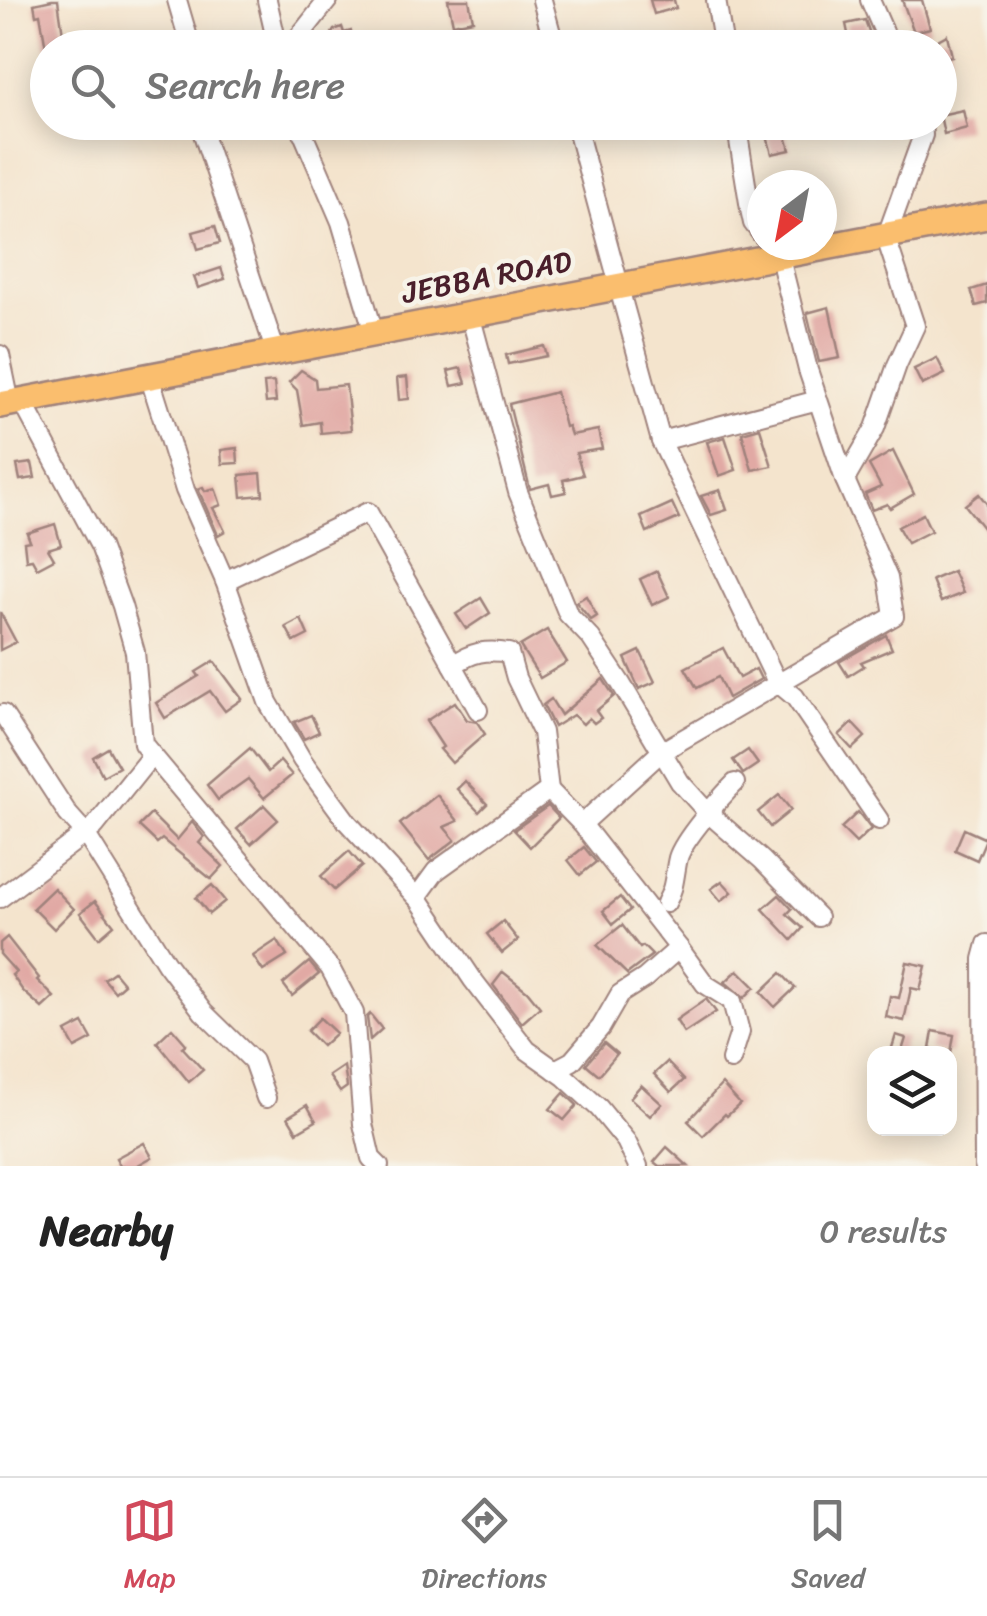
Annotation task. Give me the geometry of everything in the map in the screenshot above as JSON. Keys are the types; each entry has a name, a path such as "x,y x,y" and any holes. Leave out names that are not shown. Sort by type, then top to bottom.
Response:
{"highway":[{"name":"JEBBA ROAD","path":"888,241 987,216"},
{"name":"JEBBA ROAD","path":"837,248 987,229"},
{"name":"JEBBA ROAD","path":"10,409 153,388 474,329 764,260"},
{"name":"JEBBA ROAD","path":"10,409 275,350 620,292"}],"street":[{"path":"177,0 185,30"},
{"path":"267,0 274,30"},
{"path":"304,30 328,0"},
{"path":"542,0 550,30"},
{"path":"716,0 721,30"},
{"path":"870,0 884,30"},
{"path":"205,140 275,350"},
{"path":"306,140 341,222 374,333"},
{"path":"581,140 662,441 777,682 794,697 879,820"},
{"path":"739,140 747,190"},
{"path":"846,480 875,428 915,326 888,241 922,140"},
{"path":"582,824 661,752 894,616 888,578 846,480 818,400 779,260"},
{"path":"474,329 518,492 568,614 620,682 680,782 818,916"},
{"path":"0,355 10,409 100,546 136,652 140,731 150,756 330,968 354,1014 364,1124 372,1158 379,1166"},
{"path":"153,388 185,490 225,581 268,702 302,760 348,823 416,897 527,1050 599,1108 626,1141 638,1166"},
{"path":"662,441 818,400"},
{"path":"225,581 368,512 478,710"},
{"path":"453,665 471,652 509,653 516,678 542,732 548,790 582,824 706,984 732,1001 740,1032 731,1060"},
{"path":"2,714 62,806 85,833 166,962 203,1012 253,1061 266,1098"},
{"path":"0,898 85,833 150,756"},
{"path":"666,904 677,877 680,852 707,812 735,783"},
{"path":"416,897 436,871 548,790"},
{"path":"984,1166 982,958 987,944"},
{"path":"556,1070 572,1060 601,1028 620,994 680,948"}],"building":[{"path":"58,0 62,30 43,30 34,4"},
{"path":"448,0 469,0 473,20 453,24"},
{"path":"650,0 674,0 676,8 654,14"},
{"path":"902,0 922,0 930,28 913,30"},
{"path":"865,20 869,30 847,30 846,24"},
{"path":"963,110 967,128 957,131 957,111"},
{"path":"768,140 787,140 790,150 772,154"},
{"path":"215,226 220,243 198,249 193,232"},
{"path":"221,268 225,279 198,288 194,277"},
{"path":"987,285 987,303 976,306 971,290"},
{"path":"829,307 840,358 819,362 807,313"},
{"path":"544,346 547,356 508,364 506,355"},
{"path":"937,358 945,374 922,385 914,369"},
{"path":"461,368 466,383 452,386 448,371"},
{"path":"301,370 315,379 316,388 346,385 351,430 321,433 320,422 303,425 297,390 289,382"},
{"path":"407,377 409,399 399,400 397,378"},
{"path":"274,382 276,402 266,403 264,383"},
{"path":"556,392 565,427 571,435 598,430 602,449 576,453 583,475 563,480 566,492 552,495 549,484 530,489 509,404"},
{"path":"760,428 772,466 752,470 742,433"},
{"path":"725,437 736,470 719,476 707,442"},
{"path":"237,448 238,463 222,464 221,450"},
{"path":"893,451 914,494 890,508 887,504 872,510 865,494 881,487 869,465"},
{"path":"32,463 35,478 20,480 17,465"},
{"path":"261,473 263,495 242,497 240,475"},
{"path":"203,487 205,491 215,488 221,505 213,508 225,531 218,535 198,489"},
{"path":"720,490 727,510 711,515 701,496"},
{"path":"979,494 987,504 987,533 965,505"},
{"path":"672,503 679,518 647,532 641,517"},
{"path":"923,514 931,531 907,543 898,527"},
{"path":"55,524 61,545 48,549 54,559 37,568 32,559 26,560 24,542 30,541 27,533"},
{"path":"657,571 669,597 652,605 640,579"},
{"path":"953,571 963,593 941,602 932,580"},
{"path":"586,596 597,616 591,620 576,602"},
{"path":"481,598 490,613 466,629 456,614"},
{"path":"0,612 16,642 0,650"},
{"path":"301,619 308,635 294,642 286,627"},
{"path":"547,630 567,662 540,678 520,646"},
{"path":"886,635 892,649 861,662 864,666 848,676 839,662"},
{"path":"723,648 739,678 756,669 761,679 728,698 718,677 697,688 685,668"},
{"path":"640,651 655,682 639,689 625,658"},
{"path":"214,661 242,699 225,711 210,691 165,718 156,703 199,676 196,672"},
{"path":"603,679 614,696 596,711 601,718 594,723 589,718 583,724 573,715 554,727 543,705 551,699 561,715"},
{"path":"455,702 467,720 477,722 485,734 452,763 426,721"},
{"path":"311,715 319,732 304,739 294,722"},
{"path":"852,723 865,737 852,749 839,735"},
{"path":"108,748 119,767 103,776 93,757"},
{"path":"250,748 268,772 280,761 292,775 264,798 248,779 218,800 207,785"},
{"path":"748,750 758,764 743,774 733,760"},
{"path":"465,781 487,804 479,812 457,789"},
{"path":"437,795 458,821 444,827 455,840 429,860 400,824"},
{"path":"779,795 791,810 770,827 758,812"},
{"path":"264,805 278,820 251,844 237,829"},
{"path":"548,806 559,818 530,847 514,830"},
{"path":"858,812 871,829 856,843 841,828"},
{"path":"151,814 177,840 192,822 204,837 199,843 223,866 211,879 162,839 157,843 139,826"},
{"path":"964,829 986,839 977,860 955,850"},
{"path":"584,847 596,862 580,875 568,860"},
{"path":"349,851 362,866 334,890 321,876"},
{"path":"722,881 732,892 721,901 711,889"},
{"path":"212,885 225,901 209,914 196,898"},
{"path":"54,888 74,909 54,929 33,908"},
{"path":"779,895 792,909 787,914 803,928 792,940 763,909"},
{"path":"620,897 630,910 613,924 603,911"},
{"path":"95,901 114,925 99,938 80,913"},
{"path":"503,921 518,940 502,953 487,934"},
{"path":"622,925 640,948 643,946 652,955 627,974 597,945"},
{"path":"7,937 54,997 42,1008 23,991 12,975 16,972 0,954 0,943"},
{"path":"277,940 287,956 263,971 253,956"},
{"path":"309,962 319,974 292,996 283,984"},
{"path":"907,962 926,966 920,990 911,988 904,1021 886,1017 890,996 899,998"},
{"path":"738,970 755,987 744,998 725,982"},
{"path":"114,972 124,984 115,992 104,979"},
{"path":"503,972 540,1007 522,1023 493,985"},
{"path":"781,973 795,988 775,1007 761,992"},
{"path":"706,999 716,1012 684,1033 676,1020"},
{"path":"370,1014 382,1029 370,1040 367,1017"},
{"path":"320,1018 336,1033 322,1046 307,1031"},
{"path":"83,1023 92,1039 75,1048 66,1032"},
{"path":"172,1028 186,1044 182,1047 203,1070 189,1082 157,1042"},
{"path":"933,1031 954,1035 952,1046 930,1046"},
{"path":"896,1035 906,1038 904,1046 893,1046"},
{"path":"604,1043 617,1054 599,1075 586,1064"},
{"path":"667,1062 684,1080 671,1092 654,1074"},
{"path":"344,1066 347,1087 340,1092 329,1076"},
{"path":"722,1084 740,1104 703,1136 688,1121"},
{"path":"641,1085 662,1104 650,1116 630,1098"},
{"path":"564,1093 577,1105 564,1120 550,1109"},
{"path":"307,1105 316,1121 297,1132 288,1117"},
{"path":"144,1143 152,1157 136,1166 120,1166 116,1158"},
{"path":"667,1147 688,1166 659,1166 654,1162"}]}
